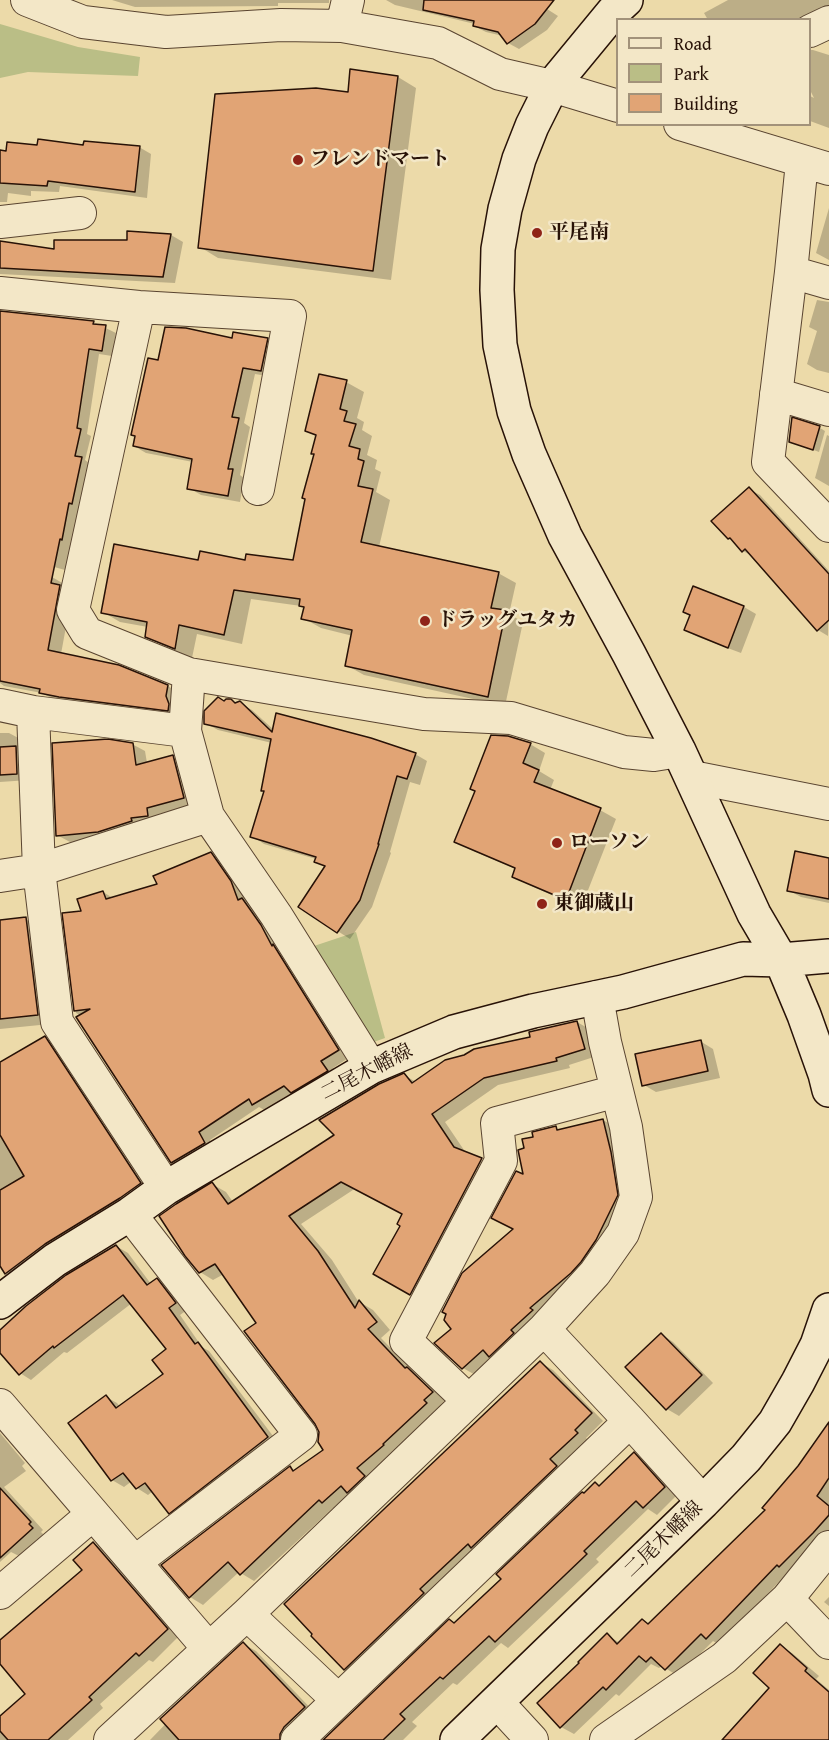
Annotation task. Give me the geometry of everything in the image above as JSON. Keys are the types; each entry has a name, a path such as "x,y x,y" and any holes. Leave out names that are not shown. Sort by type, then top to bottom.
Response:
{"main road":[{"path":"626,0 613,12 552,86 519,159 505,210 498,249 497,290 500,345 514,411 529,454 565,536 686,764 754,914 781,960 804,1015 829,1090"},
{"name":"二尾木幡線","path":"0,1302 55,1260 130,1214 166,1188 371,1067 454,1032 533,1011 623,992 743,958 781,960 829,956"},
{"name":"二尾木幡線","path":"457,1740 746,1458 775,1422 798,1382 817,1345 829,1310"}],"street":[{"path":"27,0 83,22 166,32 281,25 345,13 438,43 500,74 552,86 616,105"},
{"path":"811,31 829,22"},
{"path":"693,126 816,166 791,272 768,462 829,526"},
{"path":"0,222 80,213"},
{"path":"791,272 829,283"},
{"path":"0,293 139,307 290,316 258,489"},
{"path":"139,307 73,610 87,633 189,674 424,714 511,718 624,752 654,754 829,804"},
{"path":"776,394 829,410"},
{"path":"189,674 185,731 208,816 276,915 371,1067"},
{"path":"0,705 33,712 185,731"},
{"path":"33,712 39,870 57,1022 166,1188"},
{"path":"0,876 39,870 208,816"},
{"path":"110,1740 247,1614 544,1329 596,1273 623,1233 636,1197 626,1126 605,1042 597,997"},
{"path":"469,1401 406,1341 501,1161 497,1123 617,1091"},
{"path":"130,1214 301,1435 135,1562"},
{"path":"544,1329 703,1502"},
{"path":"0,1405 209,1649"},
{"path":"297,1740 630,1420"},
{"path":"0,1593 93,1514"},
{"path":"606,1740 724,1658 787,1599 829,1547"},
{"path":"787,1599 829,1643"},
{"path":"247,1614 339,1700"},
{"path":"497,1702 531,1740"}],"green space":[{"path":"0,24 78,47 140,57 138,76 28,72 0,78"},
{"path":"356,932 385,1038 371,1043 314,946"}],"building":[{"path":"424,0 554,0 535,24 507,44 498,32 473,26 474,21 423,10"},
{"name":"フレンドマート","path":"350,69 398,76 373,271 198,248 215,94 316,88 348,92"},
{"path":"38,139 83,145 84,141 140,146 135,192 48,181 47,186 0,183 0,150 6,151 7,142 37,145"},
{"path":"127,231 171,234 163,277 0,268 0,241 54,249 54,240 127,240"},
{"path":"0,311 94,321 93,324 106,325 102,351 89,349 77,428 81,429 75,456 82,457 51,583 60,585 48,650 119,665 168,685 166,696 169,704 168,711 59,697 39,693 40,689 0,681"},
{"path":"165,327 186,328 232,338 233,332 268,338 261,371 243,368 232,417 239,418 228,469 233,469 228,496 187,489 192,459 133,446 135,436 131,435 148,358 158,360"},
{"path":"319,374 347,380 340,409 347,411 344,421 356,424 349,446 360,449 358,459 364,461 358,486 373,489 361,542 499,572 491,608 506,610 488,697 345,666 352,630 301,619 304,607 299,606 300,599 234,590 224,635 179,625 175,649 145,637 147,622 101,613 114,544 198,560 200,551 245,560 246,554 293,560 305,499 302,498 314,454 311,454 316,435 305,431"},
{"path":"792,417 820,426 813,450 789,442"},
{"path":"749,487 829,574 829,620 817,631 745,549 742,552 711,521"},
{"path":"693,586 744,606 728,648 684,630 690,615 683,612"},
{"path":"218,697 224,701 231,699 235,703 240,701 272,732 276,713 371,738 416,753 407,779 397,776 379,844 360,900 337,933 298,907 325,866 314,862 316,857 250,837 264,791 261,791 271,739 204,724 204,711"},
{"path":"491,735 508,736 531,743 523,763 539,770 534,782 601,808 566,900 512,877 515,868 454,842 475,791 470,789"},
{"path":"108,739 133,743 136,765 173,755 184,798 147,808 148,816 131,818 132,821 98,832 56,836 52,743"},
{"path":"16,746 17,774 0,775 0,747"},
{"path":"795,851 829,858 829,899 787,891"},
{"path":"211,852 231,881 238,900 242,898 261,925 339,1050 321,1061 328,1071 291,1093 284,1086 252,1105 249,1099 199,1132 205,1143 171,1163 76,1017 90,1009 74,1011 62,913 81,911 77,899 103,891 106,899 157,884 153,876"},
{"path":"26,917 38,1015 0,1019 0,920"},
{"path":"577,1021 585,1049 556,1058 557,1061 484,1078 432,1114 454,1147 482,1158 410,1295 373,1274 400,1226 397,1224 402,1214 341,1182 289,1216 318,1251 355,1308 359,1300 377,1322 368,1329 405,1368 407,1367 433,1392 424,1400 427,1403 357,1468 365,1476 347,1493 341,1486 322,1503 319,1500 240,1575 228,1562 189,1598 161,1565 290,1466 293,1471 323,1450 318,1442 319,1432 315,1424 244,1331 256,1323 215,1264 199,1273 159,1216 212,1182 228,1204 334,1135 319,1120 379,1084 404,1073 412,1083 445,1060 464,1055 474,1049 530,1037 529,1032"},
{"path":"45,1036 141,1183 45,1244 5,1274 0,1266 0,1190 24,1176 0,1135 0,1062"},
{"path":"701,1040 708,1071 642,1086 635,1054"},
{"path":"603,1119 618,1195 596,1240 571,1273 530,1308 533,1310 511,1330 514,1333 489,1357 483,1350 462,1369 434,1343 451,1329 444,1320 446,1314 442,1312 462,1273 513,1229 491,1218 516,1171 523,1174 518,1150 524,1148 522,1139 533,1137 532,1132 556,1126 557,1130"},
{"path":"116,1245 147,1285 157,1278 176,1303 169,1308 195,1344 198,1342 268,1437 169,1514 145,1483 136,1489 123,1473 111,1481 68,1423 106,1395 116,1408 163,1374 152,1360 166,1349 123,1295 54,1348 53,1346 19,1375 0,1353 0,1330 66,1275"},
{"path":"661,1333 702,1375 666,1410 625,1367"},
{"path":"540,1361 592,1413 575,1430 578,1433 550,1459 557,1466 471,1548 468,1544 420,1589 424,1593 344,1670 284,1604"},
{"path":"829,1422 829,1478 817,1496 829,1506 829,1515 706,1639 701,1634 665,1670 651,1657 646,1662 639,1656 606,1690 603,1687 560,1728 537,1703 607,1633 617,1644 642,1619 648,1624 765,1510 762,1508 798,1466"},
{"path":"634,1452 665,1487 643,1508 636,1501 584,1551 587,1554 495,1642 489,1636 443,1679 440,1677 400,1714 405,1719 383,1740 323,1740 449,1619 454,1623 501,1579 496,1574 582,1492 584,1493 595,1482 599,1486"},
{"path":"0,1488 31,1522 29,1524 33,1528 0,1558"},
{"path":"93,1542 168,1629 139,1656 136,1653 89,1697 92,1700 48,1740 8,1740 0,1731 0,1716 25,1694 0,1664 0,1640 82,1570 73,1560"},
{"path":"243,1642 305,1707 284,1727 280,1740 179,1740 160,1719"},
{"path":"780,1644 829,1692 829,1740 722,1740 769,1688 753,1673"}],"place":[{"name":"フレンドマート","path":"298,160"},
{"name":"平尾南","path":"537,233"},
{"name":"ドラッグユタカ","path":"425,621"},
{"name":"ローソン","path":"557,843"},
{"name":"東御蔵山","path":"542,904"}]}
